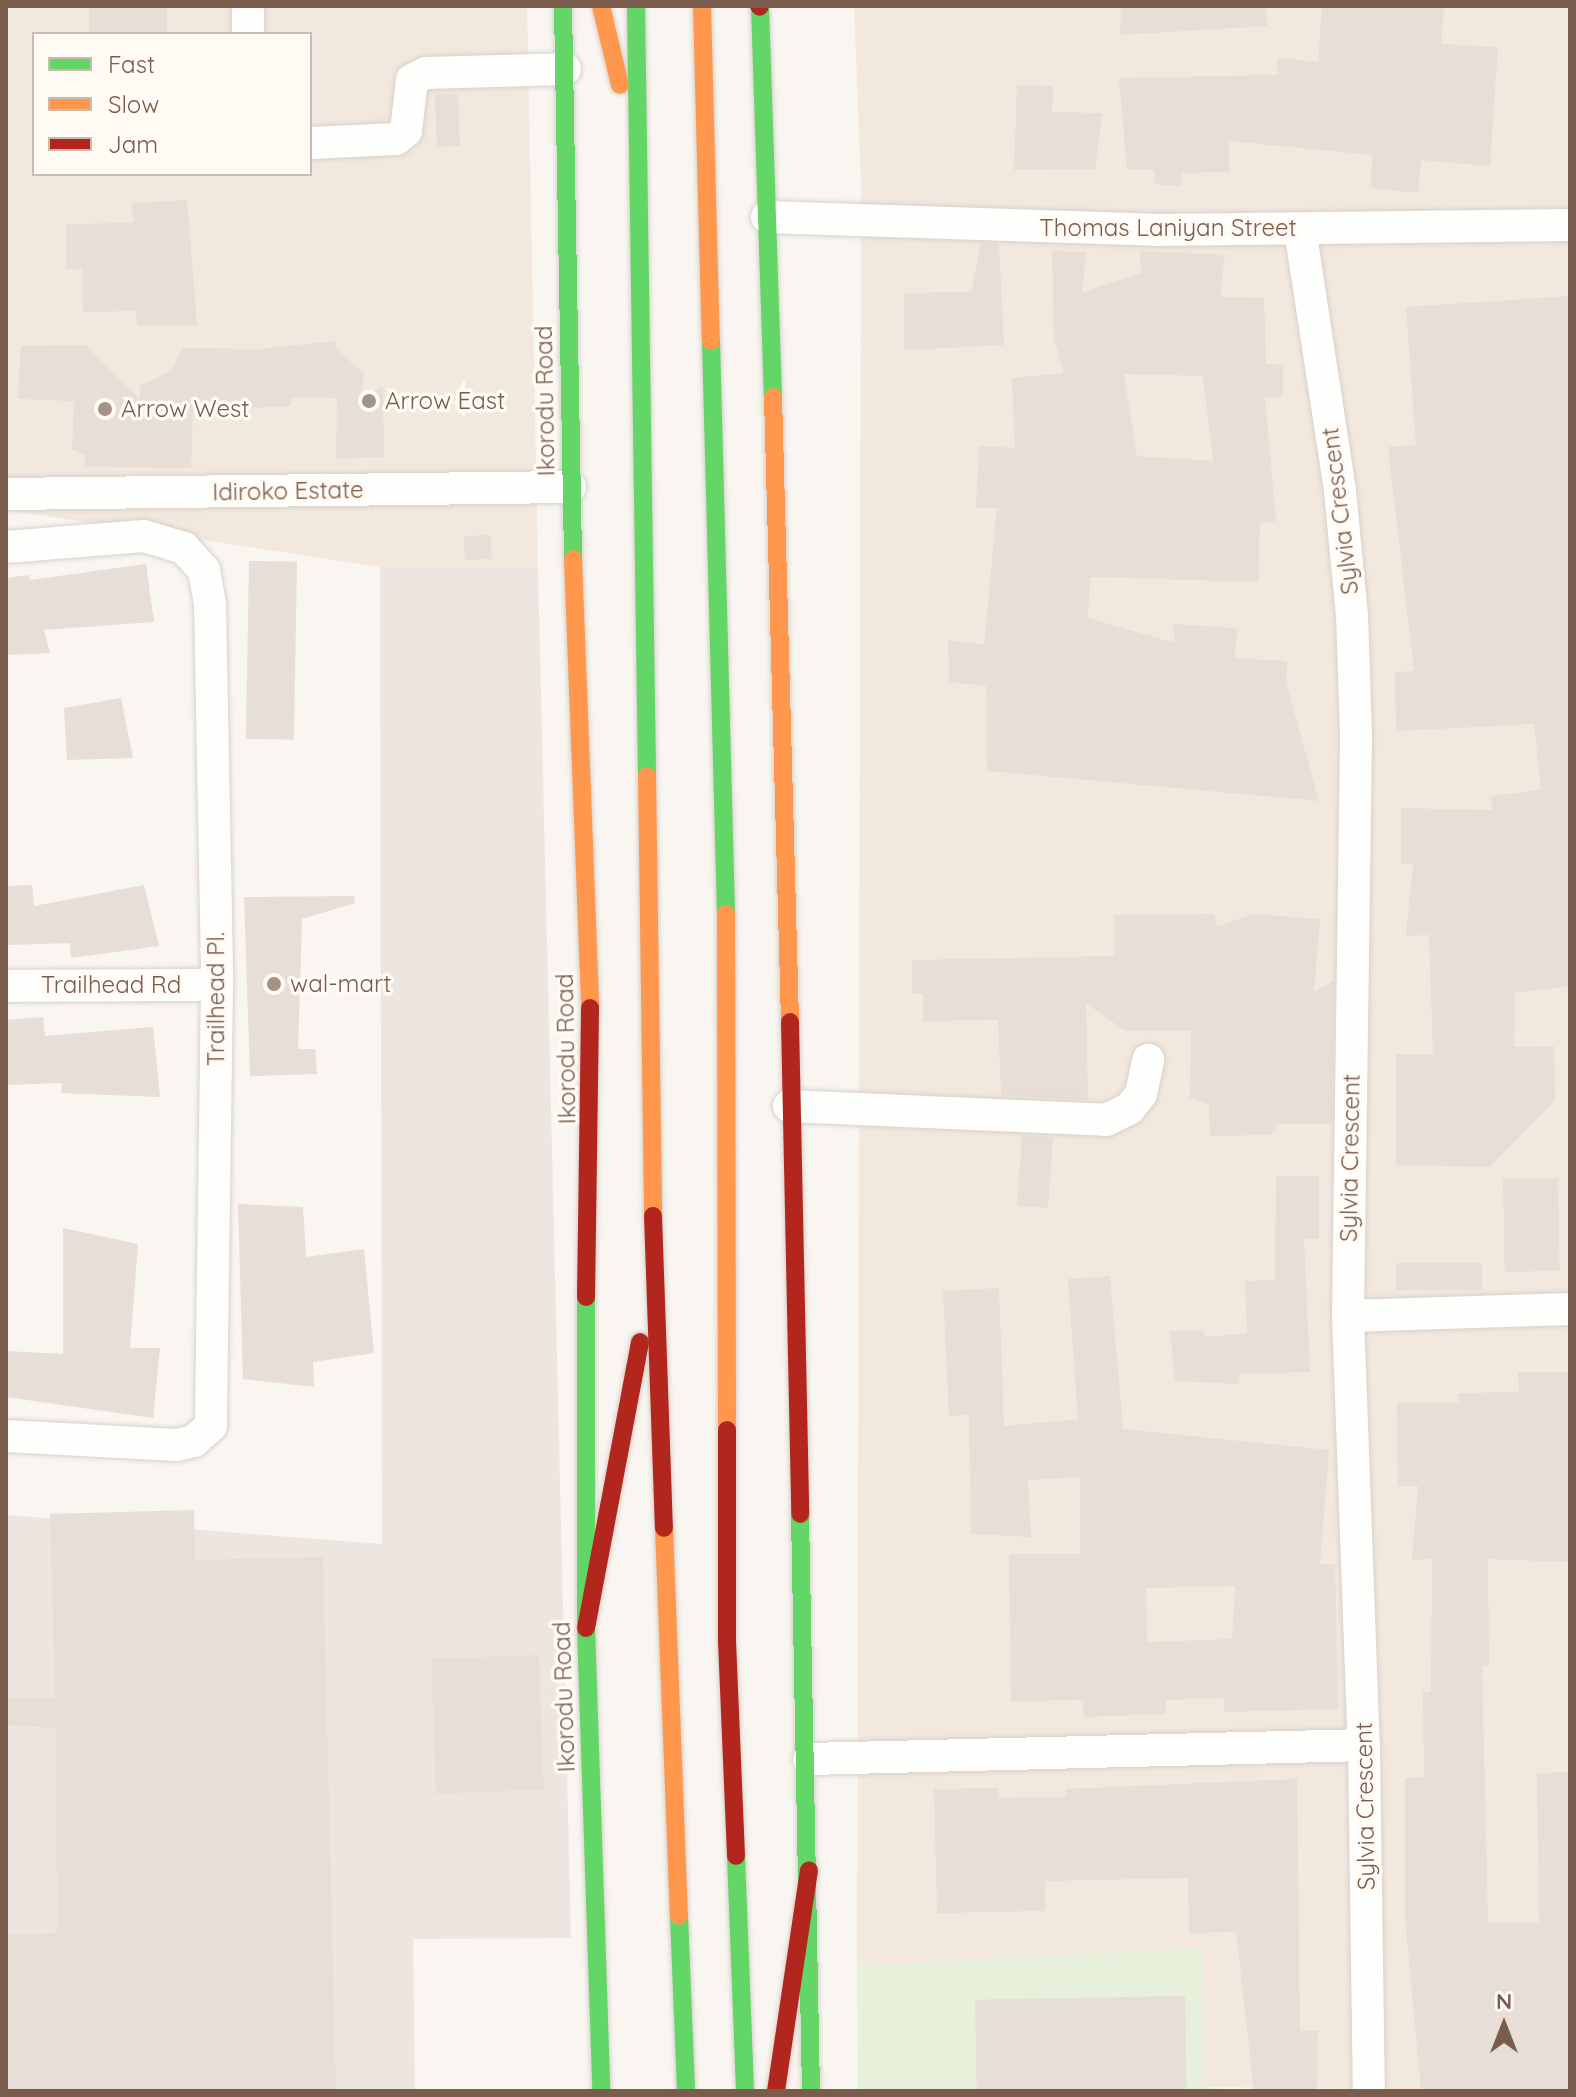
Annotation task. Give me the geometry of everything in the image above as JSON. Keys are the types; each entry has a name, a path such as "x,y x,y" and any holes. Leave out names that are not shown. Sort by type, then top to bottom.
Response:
{"main road":[{"name":"Ikorodu Road","path":"563,6 570,487 592,1051 585,1337 586,1628 601,2091"},
{"path":"601,6 638,153"},
{"path":"636,6 654,1265 686,2091"},
{"path":"702,6 727,967 727,1641 745,2091"},
{"path":"759,6 784,717 789,1106 809,1759 811,2091"},
{"path":"586,1628 654,1265"},
{"path":"776,2091 809,1870"}],"street":[{"path":"248,6 248,32"},
{"path":"312,143 396,139 406,131 412,80 426,73 565,69"},
{"name":"Thomas Laniyan Street","path":"767,217 930,225 1300,229 1570,225"},
{"name":"Sylvia Crescent","path":"1300,229 1340,491 1352,615 1356,737 1348,1316 1364,1745 1369,2091"},
{"name":"Idiroko Estate","path":"6,494 570,487"},
{"name":"Trailhead Pl.","path":"6,547 144,536 184,548 204,570 210,604 217,985 211,1426 194,1441 176,1445 6,1436"},
{"name":"Trailhead Rd","path":"6,986 217,985"},
{"path":"789,1106 1106,1120 1129,1109 1141,1094 1148,1060"},
{"path":"1348,1316 1570,1309"},
{"path":"809,1759 1364,1745"}],"shaded area":[{"path":"6,6 527,6 538,568 380,567 6,510"},
{"path":"854,6 1570,6 1570,2091 1201,2087 1202,1948 857,1966 861,184"},
{"path":"380,567 538,568 571,1938 413,1939 415,2091 6,2091 6,1515 382,1544"}],"green space":[{"path":"1203,1948 1201,2087 1240,2091 858,2091 857,1966"}],"building":[{"path":"89,6 167,6 167,32 89,32"},
{"path":"1121,6 1266,6 1267,26 1120,35"},
{"path":"1322,6 1444,6 1441,44 1498,47 1490,166 1421,160 1418,193 1371,188 1372,155 1229,141 1229,172 1182,173 1181,186 1155,184 1154,170 1127,170 1119,78 1277,75 1278,58 1318,62"},
{"path":"1017,85 1053,86 1052,112 1102,113 1095,169 1014,170"},
{"path":"458,94 460,146 437,147 435,95"},
{"path":"187,200 197,325 137,326 136,311 83,312 82,269 66,269 66,224 133,223 132,203"},
{"path":"981,243 999,244 1004,345 904,350 904,293 971,292"},
{"path":"1052,251 1086,252 1082,292 1142,273 1139,251 1225,255 1220,297 1264,298 1266,364 1283,365 1283,396 1265,398 1276,521 1260,523 1258,582 1090,577 1088,618 1175,643 1173,624 1237,628 1235,658 1287,661 1286,682 1319,801 987,771 986,686 949,682 948,640 984,645 997,508 976,508 979,446 1015,448 1012,378 1064,373 1054,340","holes":["1124,374 1203,376 1213,461 1137,456"]},
{"path":"1570,296 1570,986 1515,993 1514,1047 1554,1046 1555,1100 1490,1167 1396,1165 1396,1054 1433,1054 1429,935 1406,936 1413,863 1401,864 1401,808 1492,810 1491,796 1541,790 1534,724 1396,731 1395,672 1414,671 1388,447 1416,445 1406,307"},
{"path":"336,341 336,348 364,374 360,398 383,387 384,457 336,459 337,398 291,397 291,406 193,411 191,468 85,467 85,454 72,450 74,401 18,399 21,346 86,345 140,399 140,386 172,370 182,348 257,349"},
{"path":"491,535 492,559 465,560 464,536"},
{"path":"249,561 297,562 294,740 246,739"},
{"path":"146,564 154,622 44,630 50,653 6,655 6,578 29,575 30,580"},
{"path":"121,698 133,758 67,760 64,708"},
{"path":"32,885 34,906 144,885 159,946 71,958 70,943 6,945 6,886"},
{"name":"wal-mart","path":"354,896 355,903 302,919 298,1049 315,1049 317,1074 250,1076 244,897"},
{"path":"1214,914 1217,926 1254,914 1320,919 1314,992 1334,980 1332,1124 1277,1124 1270,1135 1210,1136 1209,1104 1190,1098 1191,1031 1125,1031 1086,1003 1088,1100 1001,1096 998,1020 923,1021 923,994 912,994 912,960 1115,956 1114,915"},
{"path":"43,1017 45,1036 153,1027 160,1097 61,1093 62,1083 6,1085 6,1020"},
{"path":"1022,1135 1053,1137 1048,1208 1017,1206"},
{"path":"1276,1176 1319,1176 1319,1239 1304,1239 1310,1372 1240,1374 1239,1384 1175,1381 1170,1331 1201,1330 1207,1337 1247,1333 1245,1281 1275,1280"},
{"path":"1558,1178 1560,1271 1505,1272 1503,1179"},
{"path":"238,1204 303,1207 306,1257 364,1249 374,1353 313,1362 314,1387 243,1379"},
{"path":"63,1228 138,1244 130,1348 160,1348 153,1418 6,1397 6,1351 63,1354"},
{"path":"1396,1263 1482,1263 1482,1290 1396,1290"},
{"path":"1110,1276 1123,1429 1329,1450 1320,1564 1335,1564 1338,1709 1224,1712 1224,1698 1166,1700 1166,1714 1084,1717 1083,1700 1011,1701 1009,1554 1080,1554 1080,1477 1028,1480 1031,1537 971,1534 969,1415 949,1416 943,1291 999,1288 1004,1426 1078,1419 1068,1279","holes":["1235,1586 1232,1639 1147,1642 1146,1588"]},
{"path":"1518,1372 1570,1372 1570,1562 1488,1559 1489,1666 1482,1666 1488,1923 1539,1923 1537,1773 1568,1772 1570,2091 1421,2091 1405,1916 1405,1778 1424,1777 1423,1692 1431,1692 1432,1559 1412,1560 1418,1486 1398,1486 1397,1403 1459,1403 1458,1393 1519,1392"},
{"path":"194,1510 195,1560 323,1557 336,2091 6,2091 6,1935 57,1933 56,1728 6,1725 6,1698 55,1697 50,1514"},
{"path":"539,1655 544,1790 436,1794 431,1659"},
{"path":"1297,1779 1300,2031 1318,2031 1317,2091 1254,2091 1236,1932 1189,1933 1188,1878 1045,1881 1045,1911 937,1913 934,1789 998,1788 999,1798 1066,1797 1066,1789"},
{"path":"1185,1996 1187,2091 977,2091 975,2000"}],"traffic: fast":[{"path":"563,6 573,559"},
{"path":"636,6 647,776"},
{"path":"760,6 773,397"},
{"path":"711,341 726,914"},
{"path":"586,1297 586,1628 601,2091"},
{"path":"800,1514 811,2091"},
{"path":"736,1856 745,2091"},
{"path":"679,1916 686,2091"}],"traffic: slow":[{"path":"601,6 620,85"},
{"path":"702,6 711,341"},
{"path":"773,397 790,1022"},
{"path":"573,559 590,1008"},
{"path":"647,776 653,1216"},
{"path":"726,914 727,1430"},
{"path":"664,1528 679,1916"}],"traffic: jam":[{"path":"586,1297 590,1008"},
{"path":"790,1022 800,1514"},
{"path":"653,1216 664,1528"},
{"path":"586,1628 640,1342"},
{"path":"727,1430 727,1641 736,1856"},
{"path":"776,2091 809,1870"}],"place":[{"name":"Arrow East","path":"369,401"},
{"name":"Arrow West","path":"105,409"},
{"name":"wal-mart","path":"274,984"}]}
